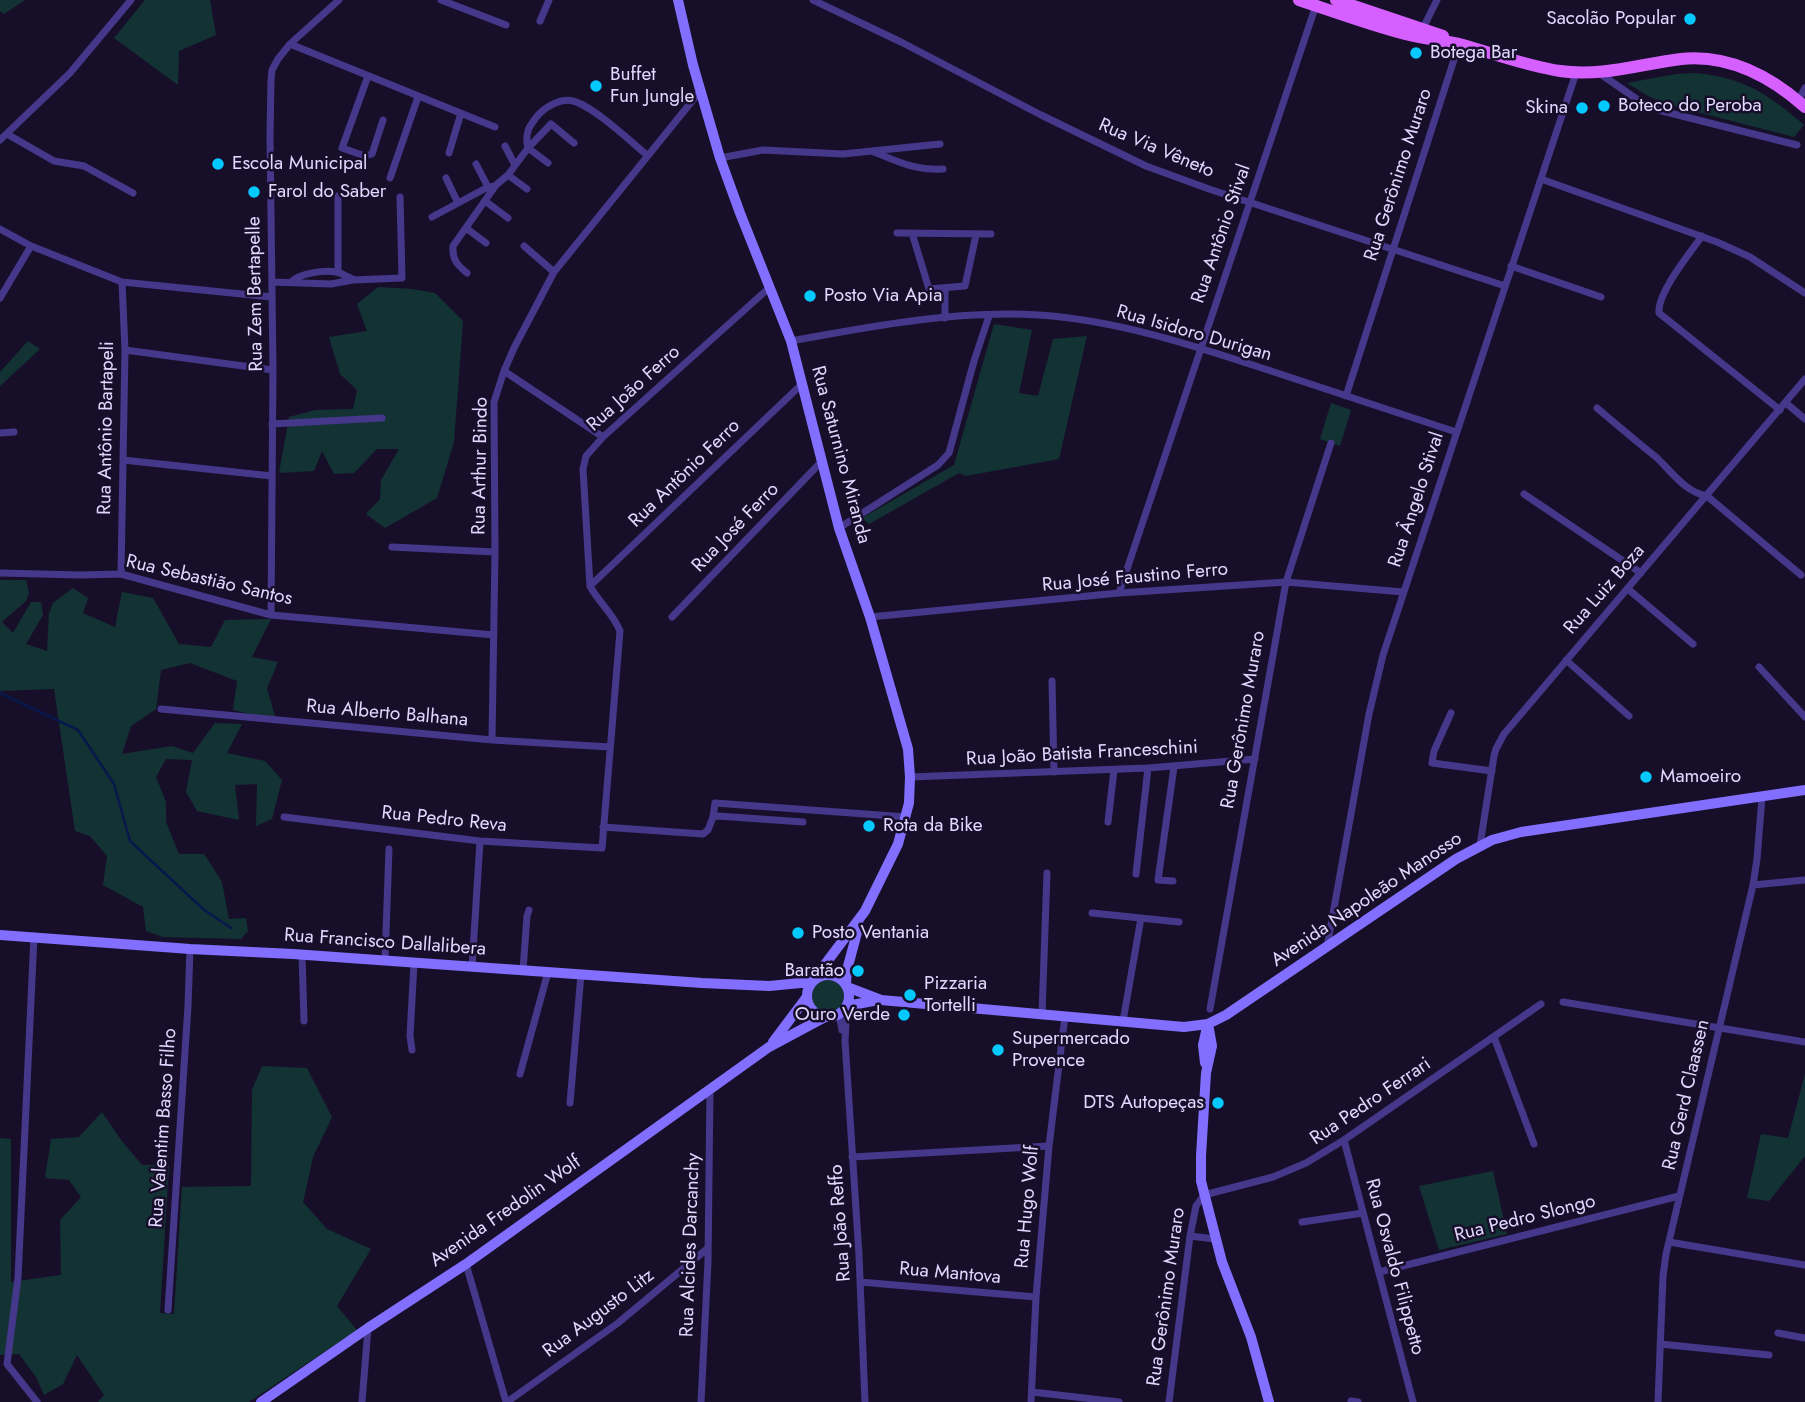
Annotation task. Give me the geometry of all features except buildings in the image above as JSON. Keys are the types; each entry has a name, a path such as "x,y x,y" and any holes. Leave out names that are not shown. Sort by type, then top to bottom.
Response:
{"main road":[{"path":"1299,0 1405,34 1459,44 1536,67 1576,73 1622,71 1683,59 1709,59 1730,63 1753,71 1776,84 1801,104"},
{"path":"1336,0 1423,28 1459,44"}],"street":[{"path":"0,140 70,73 131,0"},
{"name":"Rua Zem Bertapelle","path":"271,615 272,70 290,44 339,0"},
{"path":"441,0 506,25"},
{"path":"540,21 549,0"},
{"name":"Rua Saturnino Miranda","path":"678,0 720,158 791,341 839,528 870,617 908,749 910,778 906,817 893,856 860,919 813,980"},
{"name":"Rua Via Vêneto","path":"813,0 1146,166 1505,286"},
{"path":"1423,28 1437,0"},
{"name":"Rua Antônio Stival","path":"1119,593 1316,5"},
{"path":"290,44 495,127"},
{"name":"Rua Gerônimo Muraro","path":"1346,396 1459,44"},
{"name":"Rua Ângelo Stival","path":"1326,948 1383,654 1576,73"},
{"path":"1599,73 1641,102 1662,111 1797,145"},
{"path":"368,76 342,148 365,156 372,154 383,120"},
{"path":"1801,104 1805,88"},
{"name":"Rua Arthur Bindo","path":"492,740 494,402 514,348 554,272 701,90"},
{"path":"390,178 418,97"},
{"path":"548,163 528,148 528,127 544,109 561,101 571,100 587,107 647,155"},
{"path":"449,153 461,113"},
{"path":"432,216 508,175 528,148 551,124 573,143"},
{"path":"7,134 54,161 84,166 133,193"},
{"path":"720,158 763,150 843,154 940,144"},
{"path":"505,146 515,165"},
{"path":"873,152 916,168 943,169"},
{"path":"476,164 492,186"},
{"path":"508,175 527,189"},
{"path":"446,178 458,203"},
{"path":"1541,179 1702,236 1750,257 1805,293"},
{"path":"467,274 457,266 452,255 453,246 485,201 492,186"},
{"path":"338,196 338,272"},
{"path":"272,282 331,284 402,278 400,197"},
{"path":"485,201 508,218"},
{"path":"466,228 486,243"},
{"path":"0,229 31,246 122,282 272,297"},
{"path":"897,233 990,234"},
{"path":"912,233 929,289 965,286 976,235"},
{"path":"1702,236 1664,291 1658,307 1659,313 1783,406 1805,419"},
{"path":"0,298 31,246"},
{"path":"524,246 554,272"},
{"path":"1511,267 1601,297"},
{"path":"291,282 303,274 338,272 354,280"},
{"name":"Rua Antônio Bartapeli","path":"121,574 125,350 122,282"},
{"name":"Rua João Ferro","path":"590,586 583,469 586,456 603,437 770,287"},
{"path":"945,289 945,318"},
{"name":"Rua Isidoro Durigan","path":"791,341 892,322 1038,315 1158,336 1456,432"},
{"path":"839,528 938,465 949,453 989,316"},
{"path":"125,350 273,370"},
{"path":"504,371 603,437"},
{"name":"Rua Luiz Boza","path":"1480,845 1496,749 1504,734 1805,379"},
{"name":"Rua Antônio Ferro","path":"590,586 802,384"},
{"path":"1597,408 1658,460 1686,488 1707,496 1801,575"},
{"path":"272,424 382,418"},
{"path":"0,433 14,432"},
{"name":"Rua Gerônimo Muraro","path":"1210,1009 1286,582 1331,443"},
{"path":"123,460 272,475"},
{"name":"Rua José Ferro","path":"672,617 822,461"},
{"path":"1524,494 1641,573"},
{"path":"392,547 495,552"},
{"name":"Rua Sebastião Santos","path":"0,573 121,574 271,615 494,635"},
{"name":"Rua José Faustino Ferro","path":"870,617 1119,593 1286,582 1403,592"},
{"path":"590,586 597,600 615,619 620,631 603,827 703,834 708,830 715,803 906,817"},
{"path":"1628,589 1693,644"},
{"path":"1566,660 1629,716"},
{"path":"1759,667 1805,717"},
{"path":"1052,681 1054,772"},
{"name":"Rua Alberto Balhana","path":"161,709 492,740 610,747"},
{"path":"1451,713 1434,751 1433,763 1492,771"},
{"name":"Rua João Batista Franceschini","path":"910,778 1174,767 1255,759"},
{"path":"1173,881 1158,880 1174,767"},
{"path":"1136,874 1148,768"},
{"path":"1108,822 1114,770"},
{"name":"Avenida Napoleão Manosso","path":"1208,1024 1226,1015 1480,845 1538,829 1805,790"},
{"name":"Rua Gerd Claassen","path":"1658,1402 1663,1276 1679,1196 1753,885 1762,797"},
{"name":"Rua Pedro Reva","path":"284,817 480,841 601,848 603,827"},
{"path":"713,817 803,822"},
{"path":"472,967 480,841"},
{"path":"385,961 389,849"},
{"path":"1042,1014 1047,873"},
{"path":"1753,885 1805,880"},
{"path":"523,970 529,910"},
{"path":"1092,913 1179,922"},
{"path":"1123,1021 1141,918"},
{"name":"Rua Saturnino Miranda","path":"847,985 847,970 860,919"},
{"name":"Rua Francisco Dallalibera","path":"0,934 702,983 769,986 813,980"},
{"path":"0,1370 7,1364 18,1278 34,936"},
{"name":"Rua Valentim Basso Filho","path":"168,1310 190,949"},
{"path":"302,955 304,1021"},
{"path":"412,1050 410,1036 414,963"},
{"path":"520,1074 548,972"},
{"path":"569,1103 581,974"},
{"path":"881,1000 825,1017 812,1010 806,996 813,980 827,974 841,978 847,985 881,1000 1184,1027 1208,1024"},
{"path":"843,1010 849,993 847,985"},
{"name":"Rua Francisco Dallalibera","path":"769,986 806,996"},
{"name":"Avenida Fredolin Wolf","path":"769,1047 806,996"},
{"path":"1563,1002 1805,1042"},
{"name":"Rua Pedro Ferrari","path":"1204,1195 1292,1170 1344,1140 1541,1004"},
{"name":"Rua João Reffo","path":"843,1010 866,1402"},
{"name":"Rua Hugo Wolf","path":"1031,1402 1036,1297 1049,1146 1065,1016"},
{"name":"Avenida Fredolin Wolf","path":"261,1402 466,1264 769,1047 825,1017"},
{"name":"Rua Gerônimo Muraro","path":"1169,1402 1190,1236 1196,1206 1204,1195 1201,1156 1206,1073 1203,1045 1208,1024"},
{"path":"1494,1037 1534,1144"},
{"name":"Rua Alcides Darcanchy","path":"701,1402 708,1248 710,1088"},
{"name":"Rua Osvaldo Filippetto","path":"1344,1140 1413,1402"},
{"path":"852,1157 1049,1146"},
{"path":"1204,1195 1225,1273 1256,1351 1269,1402"},
{"name":"Rua Pedro Slongo","path":"1379,1272 1679,1196"},
{"path":"1302,1222 1363,1213"},
{"path":"1190,1236 1215,1239"},
{"path":"1669,1242 1805,1265"},
{"name":"Rua Augusto Litz","path":"506,1402 618,1323 708,1248"},
{"path":"466,1264 506,1402"},
{"name":"Rua Mantova","path":"860,1282 1036,1297"},
{"path":"362,1402 368,1328"},
{"path":"1777,1333 1805,1338"},
{"path":"1660,1344 1769,1355"},
{"path":"7,1364 37,1402"},
{"path":"1032,1392 1119,1402"}],"green space":[{"path":"0,0 25,0 4,14 0,11"},
{"path":"145,0 210,0 216,35 179,51 178,85 114,38"},
{"path":"1696,73 1728,79 1755,89 1779,104 1804,125 1794,137 1666,104 1627,83"},
{"path":"378,287 435,293 463,321 454,442 437,498 385,528 366,514 380,499 381,480 399,449 377,449 354,473 334,474 322,451 314,471 279,473 289,417 315,410 353,409 357,390 340,374 329,337 367,331 357,304"},
{"path":"994,324 1032,330 1019,393 1038,396 1053,339 1087,336 1059,459 966,476 959,473 869,524 862,518 954,465"},
{"path":"28,341 40,349 0,386 0,372"},
{"path":"1331,403 1351,410 1340,446 1320,439"},
{"path":"0,580 26,580 29,593 26,601 2,622 13,633 31,602 41,602 43,615 26,644 47,651 49,613 53,603 73,588 88,598 83,613 115,627 122,592 153,598 179,644 211,647 225,620 271,619 252,657 278,662 267,688 276,720 233,710 237,681 190,663 161,670 156,709 131,726 122,754 172,746 193,753 215,723 242,724 227,753 265,761 282,780 272,819 256,826 257,784 235,785 239,820 197,811 186,792 192,760 166,759 156,777 166,802 166,822 179,854 204,854 222,882 229,919 246,918 248,931 241,939 163,937 146,931 143,907 103,885 107,856 90,836 75,831 54,689 0,691"},
{"path":"828,977 840,983 846,995 840,1007 828,1013 816,1007 810,995 816,983"},
{"path":"262,1066 307,1068 332,1117 313,1157 303,1202 327,1229 371,1249 337,1306 357,1330 249,1402 98,1402 104,1395 77,1355 63,1384 44,1395 36,1377 19,1354 0,1355 0,1138 11,1139 11,1282 61,1275 60,1220 81,1197 69,1180 45,1178 51,1139 79,1137 102,1112 142,1165 169,1165 160,1313 174,1314 182,1187 251,1186 252,1090"},
{"path":"1805,1074 1805,1156 1769,1201 1747,1198 1761,1134 1788,1138"},
{"path":"1493,1171 1507,1234 1439,1250 1419,1186"}],"waterway":[{"path":"0,693 78,730 114,784 130,841 203,909 231,928"}],"place":[{"name":"Sacolão Popular","path":"1690,19"},
{"name":"Botega Bar","path":"1416,53"},
{"name":"Buffet Fun Jungle","path":"596,86"},
{"name":"Boteco do Peroba","path":"1604,106"},
{"name":"Skina","path":"1582,108"},
{"name":"Escola Municipal","path":"218,164"},
{"name":"Farol do Saber","path":"254,192"},
{"name":"Posto Via Apia","path":"810,296"},
{"name":"Mamoeiro","path":"1646,777"},
{"name":"Rota da Bike","path":"869,826"},
{"name":"Posto Ventania","path":"798,933"},
{"name":"Baratão","path":"858,971"},
{"name":"Pizzaria Tortelli","path":"910,995"},
{"name":"Ouro Verde","path":"904,1015"},
{"name":"Supermercado Provence","path":"998,1050"},
{"name":"DTS Autopeças","path":"1218,1103"}]}
